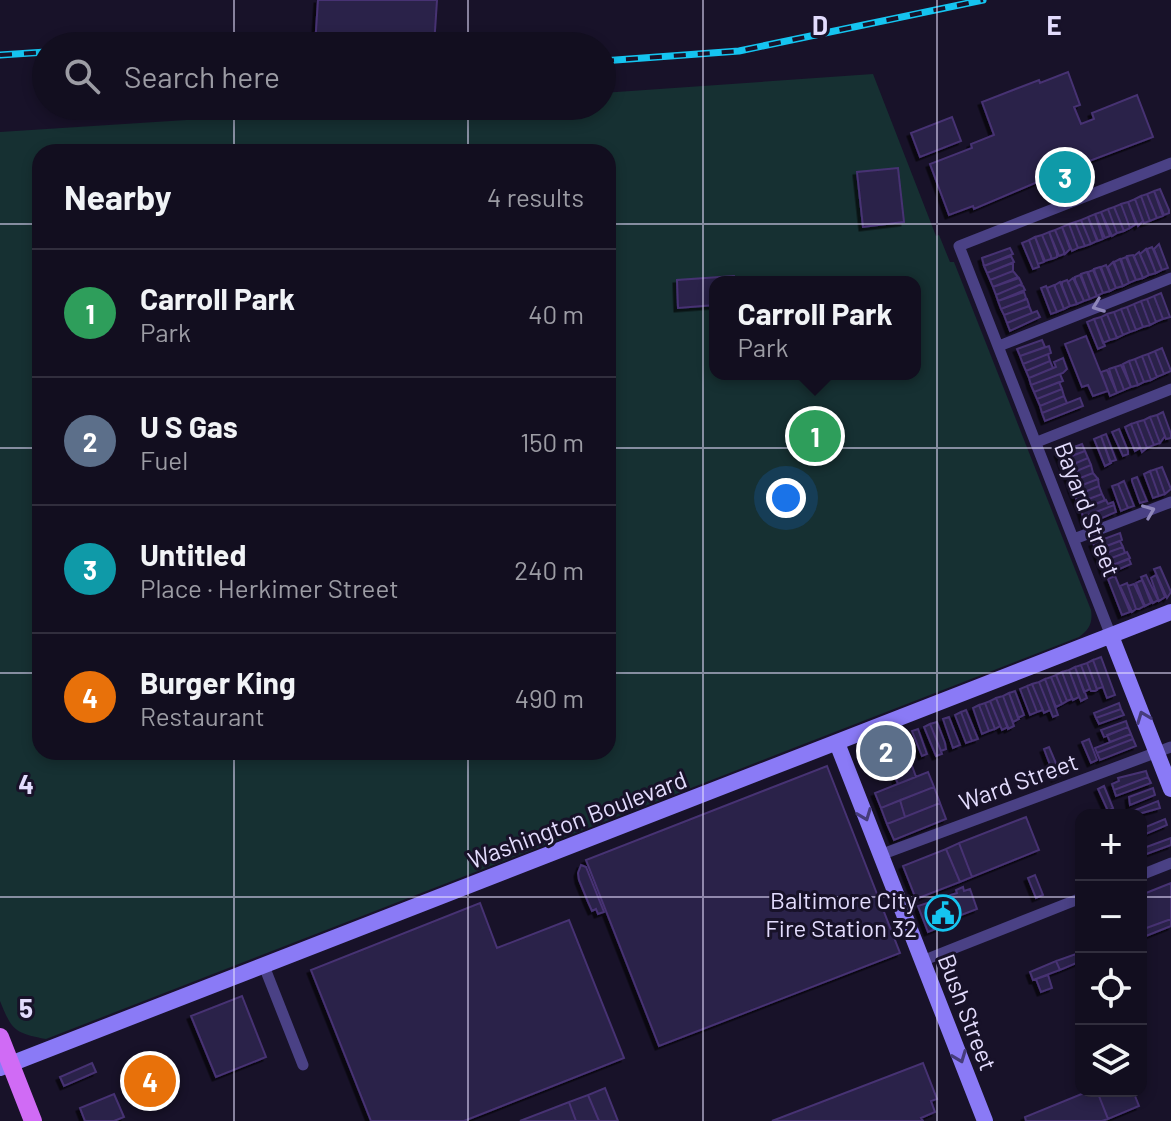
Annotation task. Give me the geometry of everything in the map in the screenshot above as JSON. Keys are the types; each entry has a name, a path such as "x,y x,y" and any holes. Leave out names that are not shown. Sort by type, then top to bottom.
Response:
{"main road":[{"name":"Washington Boulevard","path":"5,1066 1171,612"},
{"name":"Bayard Street","path":"1111,636 1164,750 1171,789"},
{"name":"Bush Street","path":"837,743 985,1121"},
{"path":"0,1037 5,1066 33,1121"}],"street":[{"name":"Bayard Street","path":"1111,636 959,246 1171,163"},
{"path":"999,346 1171,278"},
{"path":"1037,442 1171,389"},
{"path":"1074,539 1171,502"},
{"name":"Ward Street","path":"880,855 1164,750"},
{"path":"1147,873 1171,863"},
{"path":"922,961 1075,900"},
{"path":"264,966 303,1065"}],"green space":[{"path":"873,74 936,236 939,235 950,262 954,262 1091,610 1088,629 1079,637 46,1039 27,1035 12,1025 0,1001 0,132 187,120 616,120 616,92"}],"building":[{"path":"318,0 437,0 435,32 316,32"},
{"path":"1068,72 1080,105 1074,107 1081,124 1094,119 1092,113 1137,95 1153,137 1068,169 1073,182 1053,189 1049,177 974,209 973,206 949,215 930,164 972,148 971,144 994,135 982,102"},
{"path":"952,117 961,141 920,157 911,133"},
{"path":"898,168 904,222 863,227 857,172"},
{"path":"1160,189 1169,210 1164,215 1154,191"},
{"path":"1154,191 1163,216 1157,218 1147,194"},
{"path":"1147,194 1157,218 1150,221 1141,196"},
{"path":"1141,196 1150,221 1144,223 1135,199"},
{"path":"1135,199 1143,221 1138,226 1128,202"},
{"path":"1128,202 1136,224 1130,228 1121,204"},
{"path":"1121,204 1130,228 1124,231 1114,207"},
{"path":"1114,207 1124,231 1117,233 1108,209"},
{"path":"1108,209 1117,233 1112,236 1101,212"},
{"path":"1101,212 1110,236 1105,238 1095,214"},
{"path":"1095,214 1103,239 1098,241 1088,217"},
{"path":"1088,217 1097,241 1091,244 1081,220"},
{"path":"1081,220 1091,244 1085,246 1075,222"},
{"path":"1075,222 1085,246 1078,248 1069,224"},
{"path":"1069,224 1078,248 1072,251 1062,227"},
{"path":"1062,227 1070,249 1065,254 1055,230"},
{"path":"1055,230 1064,251 1059,256 1049,232"},
{"path":"1049,232 1057,254 1052,259 1042,235"},
{"path":"1042,235 1051,256 1045,261 1035,237"},
{"path":"1035,237 1044,262 1038,264 1029,240"},
{"path":"1029,240 1039,267 1033,269 1022,243"},
{"path":"1159,244 1168,268 1162,270 1154,249"},
{"path":"1152,247 1162,270 1156,273 1147,249"},
{"path":"1010,248 1013,254 984,266 982,258"},
{"path":"1146,249 1156,273 1149,275 1140,254"},
{"path":"1139,252 1149,275 1143,278 1134,256"},
{"path":"1133,255 1143,278 1136,280 1127,256"},
{"path":"1011,256 1014,262 987,273 984,266"},
{"path":"1126,257 1136,280 1129,283 1121,259"},
{"path":"1120,259 1129,283 1123,286 1114,262"},
{"path":"1113,262 1123,286 1116,288 1108,267"},
{"path":"1013,264 1013,271 990,280 987,273"},
{"path":"1106,265 1116,288 1110,291 1101,267"},
{"path":"1100,267 1110,291 1103,293 1094,269"},
{"path":"1093,270 1103,293 1097,296 1088,272"},
{"path":"1013,271 1018,277 993,287 990,280"},
{"path":"1087,272 1097,296 1090,299 1081,274"},
{"path":"1080,275 1090,299 1084,301 1075,280"},
{"path":"709,278 709,305 678,308 677,280"},
{"path":"1019,278 1022,284 996,295 993,287"},
{"path":"1073,278 1084,301 1077,304 1068,282"},
{"path":"1067,280 1077,304 1070,306 1062,285"},
{"path":"1060,282 1070,306 1064,309 1055,287"},
{"path":"1019,285 1025,290 998,301 996,295"},
{"path":"1054,285 1064,309 1057,312 1047,288"},
{"path":"1046,286 1057,312 1051,314 1041,288"},
{"path":"1024,292 1024,300 1001,309 998,301"},
{"path":"1161,293 1170,317 1163,319 1154,296"},
{"path":"1154,296 1163,319 1156,322 1147,299"},
{"path":"1027,299 1027,307 1004,315 1001,309"},
{"path":"1147,299 1156,322 1150,325 1141,301"},
{"path":"1141,301 1150,325 1143,327 1134,304"},
{"path":"1134,304 1143,327 1136,330 1127,307"},
{"path":"1029,306 1032,313 1007,323 1004,315"},
{"path":"1127,307 1136,330 1130,332 1121,309"},
{"path":"1121,309 1130,332 1123,335 1114,312"},
{"path":"1037,311 1040,317 1010,331 1007,323"},
{"path":"1114,312 1123,335 1117,338 1107,314"},
{"path":"1107,314 1117,338 1110,340 1101,317"},
{"path":"1101,317 1110,340 1103,343 1094,319"},
{"path":"1094,319 1105,346 1098,349 1087,322"},
{"path":"1086,336 1108,391 1093,396 1088,385 1082,387 1065,344"},
{"path":"1042,340 1045,347 1020,356 1017,349"},
{"path":"1049,346 1051,353 1023,364 1020,356"},
{"path":"1162,348 1171,371 1164,374 1155,351"},
{"path":"1155,351 1164,374 1157,377 1148,354"},
{"path":"1048,354 1050,361 1026,371 1023,364"},
{"path":"1148,354 1157,377 1151,380 1142,356"},
{"path":"1142,356 1151,380 1144,382 1135,359"},
{"path":"1063,358 1067,369 1063,373 1031,385 1029,378 1056,367 1054,362"},
{"path":"1135,359 1144,382 1138,385 1129,361"},
{"path":"1050,361 1053,368 1029,378 1026,371"},
{"path":"1129,361 1138,385 1131,387 1123,364"},
{"path":"1121,365 1131,387 1124,390 1115,367"},
{"path":"1115,367 1124,390 1117,393 1109,369"},
{"path":"1107,370 1117,393 1110,396 1101,372"},
{"path":"1060,374 1063,381 1034,392 1031,385"},
{"path":"1059,382 1062,389 1037,399 1034,392"},
{"path":"1062,389 1064,396 1040,406 1037,399"},
{"path":"1064,396 1067,403 1042,413 1040,406"},
{"path":"1080,398 1083,406 1045,421 1042,413"},
{"path":"1163,412 1171,438 1166,439 1157,415"},
{"path":"1157,415 1165,436 1160,443 1150,417"},
{"path":"1150,417 1160,443 1154,445 1144,420"},
{"path":"1144,420 1154,445 1147,448 1137,422"},
{"path":"1137,422 1147,448 1142,452 1131,424"},
{"path":"1131,424 1140,448 1135,451 1125,427"},
{"path":"1119,429 1128,451 1123,456 1112,432"},
{"path":"1106,434 1116,460 1110,462 1101,436"},
{"path":"1101,436 1111,463 1105,466 1094,439"},
{"path":"1082,444 1085,451 1061,460 1058,453"},
{"path":"1085,451 1088,458 1064,468 1061,460"},
{"path":"1088,458 1091,465 1067,475 1064,468"},
{"path":"1091,465 1093,473 1070,482 1067,475"},
{"path":"1162,467 1171,489 1165,494 1156,469"},
{"path":"1156,469 1165,494 1159,496 1150,471"},
{"path":"1150,471 1159,496 1153,498 1144,474"},
{"path":"1093,473 1098,479 1072,489 1070,482"},
{"path":"1137,477 1147,501 1140,503 1132,481"},
{"path":"1098,479 1099,486 1075,496 1072,489"},
{"path":"1124,481 1134,506 1128,508 1118,484"},
{"path":"1118,484 1128,508 1121,511 1112,486"},
{"path":"1099,486 1102,494 1078,503 1075,496"},
{"path":"1102,494 1105,500 1081,510 1078,503"},
{"path":"1106,500 1114,505 1083,517 1081,510"},
{"path":"1114,505 1116,512 1086,525 1083,517"},
{"path":"1120,533 1122,540 1096,550 1093,543"},
{"path":"1120,541 1123,547 1098,556 1096,550"},
{"path":"1123,547 1125,553 1101,562 1098,556"},
{"path":"1127,552 1130,558 1103,569 1101,562"},
{"path":"1129,559 1131,564 1106,575 1103,569"},
{"path":"1160,567 1171,592 1167,598 1154,569"},
{"path":"1146,575 1158,600 1153,603 1141,577"},
{"path":"1156,575 1165,597 1159,601 1151,578"},
{"path":"1115,576 1130,612 1122,615 1108,579"},
{"path":"1142,580 1151,603 1145,606 1136,583"},
{"path":"1127,583 1136,609 1132,612 1120,586"},
{"path":"1134,584 1144,606 1139,609 1136,609 1128,586"},
{"path":"1101,657 1115,695 1107,698 1093,660"},
{"path":"1093,660 1103,687 1097,689 1087,663"},
{"path":"1087,663 1095,691 1091,691 1081,665"},
{"path":"1081,665 1090,689 1084,692 1075,667"},
{"path":"1075,667 1087,698 1081,701 1069,670"},
{"path":"1069,670 1079,697 1073,700 1062,672"},
{"path":"1062,672 1072,699 1067,701 1056,675"},
{"path":"1056,675 1067,701 1062,704 1051,677"},
{"path":"1051,677 1062,704 1056,707 1045,679"},
{"path":"1045,679 1058,715 1053,717 1039,682"},
{"path":"1039,682 1050,710 1044,713 1032,684"},
{"path":"1032,684 1043,710 1037,712 1027,686"},
{"path":"1027,686 1037,712 1030,715 1020,689"},
{"path":"1015,691 1024,715 1018,718 1009,693"},
{"path":"1009,693 1019,719 1013,722 1003,696"},
{"path":"1003,696 1014,726 1008,729 996,698"},
{"path":"996,698 1008,727 1002,730 990,701"},
{"path":"990,701 1000,726 995,729 985,703"},
{"path":"985,703 995,729 989,731 979,705"},
{"path":"1119,703 1121,709 1096,718 1094,713"},
{"path":"979,705 989,731 982,734 973,708"},
{"path":"1121,709 1124,715 1099,724 1096,718"},
{"path":"966,710 978,739 972,741 961,712"},
{"path":"961,712 972,741 966,743 955,715"},
{"path":"949,717 960,745 953,748 943,719"},
{"path":"1126,721 1128,727 1104,737 1101,730"},
{"path":"937,722 946,749 941,751 930,724"},
{"path":"930,724 942,754 936,756 924,727"},
{"path":"1128,727 1131,734 1110,742 1107,735"},
{"path":"918,729 927,754 922,756 912,731"},
{"path":"1131,734 1133,739 1097,753 1095,748"},
{"path":"1089,739 1097,760 1091,763 1082,742"},
{"path":"1133,739 1136,746 1100,760 1097,753"},
{"path":"1049,747 1061,775 1055,778 1044,749"},
{"path":"911,763 916,777 898,784 892,770"},
{"path":"827,766 900,953 659,1046 586,860"},
{"path":"1146,771 1148,777 1114,790 1112,784 1119,781 1118,778"},
{"path":"928,772 934,787 881,808 875,793"},
{"path":"1148,777 1151,783 1116,796 1114,790"},
{"path":"1104,786 1113,808 1107,809 1098,789"},
{"path":"934,787 940,803 905,817 900,800"},
{"path":"1153,788 1155,795 1130,805 1129,797"},
{"path":"900,800 905,817 887,824 881,808"},
{"path":"1158,801 1160,808 1147,812 1147,809 1138,809"},
{"path":"940,803 946,819 894,840 887,824"},
{"path":"1026,817 1039,850 972,877 959,843"},
{"path":"1165,819 1167,825 1147,833 1147,826"},
{"path":"1171,838 1171,845 1147,854 1147,847"},
{"path":"959,843 972,877 960,882 946,849"},
{"path":"946,849 960,882 916,899 903,866"},
{"path":"581,865 586,867 604,912 598,914 596,909 592,911 579,880"},
{"path":"1035,875 1043,895 1036,898 1028,878"},
{"path":"1171,883 1171,919 1147,928 1147,893"},
{"name":"Baltimore City Fire Station 32","path":"963,887 964,891 970,889 977,909 940,923 941,927 928,932 918,906 957,893 956,890"},
{"path":"480,903 497,948 569,920 624,1058 464,1121 371,1121 311,970"},
{"path":"1171,919 1171,926 1147,936 1147,928"},
{"path":"1075,954 1075,964 1060,970 1056,961"},
{"path":"1056,961 1060,970 1033,980 1030,972"},
{"path":"1048,975 1052,988 1041,992 1036,979"},
{"path":"242,996 266,1057 216,1077 191,1016"},
{"path":"160,1061 171,1089 140,1100 129,1073"},
{"path":"92,1063 96,1072 64,1086 60,1077"},
{"path":"923,1063 937,1099 931,1101 935,1112 921,1118 923,1121 772,1121"},
{"path":"605,1088 618,1121 599,1121 588,1095"},
{"path":"114,1094 124,1117 114,1121 85,1121 80,1108"},
{"path":"588,1095 599,1121 576,1121 569,1102"},
{"path":"1075,1097 1099,1097 1108,1119 1026,1121 1025,1117"},
{"path":"1099,1097 1135,1097 1139,1106 1108,1119"},
{"path":"569,1102 576,1121 520,1121"}],"railway":[{"path":"616,60 739,51 983,0"},
{"path":"0,55 32,53"}],"place":[{"name":"Untitled","path":"1065,177"},
{"name":"Carroll Park","path":"815,436"},
{"name":"U S Gas","path":"886,751"},
{"name":"Baltimore City Fire Station 32","path":"943,913"},
{"name":"Burger King","path":"150,1081"}]}
